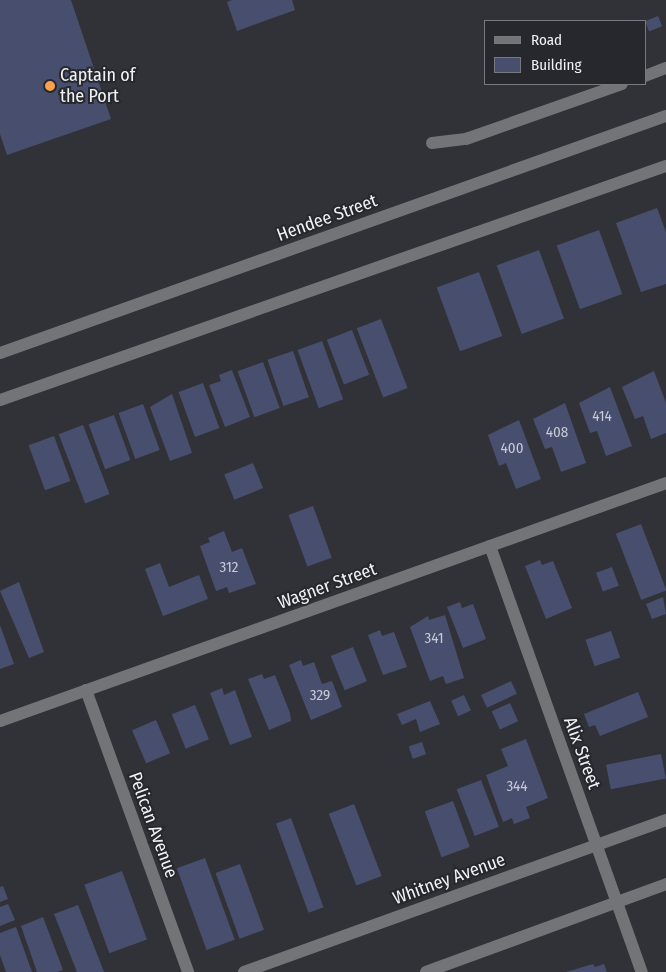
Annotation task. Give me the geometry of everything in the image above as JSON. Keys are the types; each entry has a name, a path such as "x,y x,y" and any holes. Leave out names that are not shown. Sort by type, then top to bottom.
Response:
{"street":[{"path":"646,76 666,68"},
{"path":"432,142 466,139 619,85"},
{"name":"Hendee Street","path":"0,353 666,116"},
{"path":"0,398 666,166"},
{"name":"Wagner Street","path":"0,721 666,483"},
{"name":"Alix Street","path":"490,546 642,972"},
{"name":"Pelican Avenue","path":"86,690 188,972"},
{"name":"Whitney Avenue","path":"244,972 666,820"},
{"path":"426,972 666,884"}],"building":[{"name":"Captain of the Port","path":"0,0 71,0 111,119 7,155 0,134"},
{"path":"232,0 292,0 295,10 237,31 227,2"},
{"path":"658,16 662,26 649,31 646,21"},
{"path":"657,208 666,232 666,284 641,292 616,223"},
{"path":"599,230 622,294 580,309 557,245"},
{"path":"539,250 564,319 522,334 497,265"},
{"path":"479,272 502,336 460,351 437,287"},
{"path":"381,319 408,388 383,397 357,328"},
{"path":"352,330 369,375 344,384 327,340"},
{"path":"322,341 343,399 319,408 298,350"},
{"path":"293,351 309,397 283,406 267,360"},
{"path":"263,362 280,408 254,417 238,371"},
{"path":"232,370 250,417 225,427 209,385 221,381 219,375"},
{"path":"654,371 666,403 666,433 651,439 643,416 635,419 622,387"},
{"path":"203,383 219,428 195,437 179,392"},
{"path":"610,387 632,446 606,456 597,431 590,433 579,403"},
{"path":"172,394 192,453 170,461 150,407"},
{"path":"565,403 586,463 561,472 552,447 545,449 533,419"},
{"path":"143,404 160,450 135,459 119,413"},
{"path":"114,415 130,460 105,469 89,424"},
{"path":"519,420 541,479 516,489 506,463 499,466 488,435"},
{"path":"83,425 110,494 85,503 59,434"},
{"path":"54,436 70,481 45,490 29,445"},
{"path":"253,463 263,488 234,500 224,475"},
{"path":"313,506 332,558 307,567 289,515"},
{"path":"641,524 666,589 641,600 616,534"},
{"path":"224,531 232,552 242,548 256,584 229,593 227,587 216,591 200,546 210,542 208,538"},
{"path":"540,560 542,565 553,561 572,608 546,619 525,566"},
{"path":"160,563 169,587 199,575 208,599 163,616 145,569"},
{"path":"612,567 619,586 603,592 596,573"},
{"path":"19,582 44,652 29,658 0,591"},
{"path":"663,597 666,614 652,619 646,604"},
{"path":"460,602 462,608 473,604 486,639 463,648 447,607"},
{"path":"445,615 464,678 446,684 443,676 430,681 410,627 428,616 429,620"},
{"path":"0,625 14,664 0,669"},
{"path":"380,630 382,636 394,632 407,667 383,675 368,635"},
{"path":"611,631 620,657 595,666 585,640"},
{"path":"353,647 367,681 345,690 331,656"},
{"path":"301,660 303,666 314,662 322,684 332,681 342,707 311,720 289,665"},
{"path":"262,674 264,679 275,675 290,713 291,721 269,730 248,679"},
{"path":"511,681 517,694 487,708 481,695"},
{"path":"222,688 224,695 235,690 252,737 230,745 210,693"},
{"path":"638,692 648,717 600,736 595,725 589,727 584,714"},
{"path":"464,695 471,711 458,716 451,701"},
{"path":"430,701 440,724 420,732 416,719 402,725 397,714"},
{"path":"510,703 518,721 500,729 492,711"},
{"path":"195,705 209,739 186,749 172,714"},
{"path":"156,720 170,753 146,763 132,730"},
{"path":"526,739 548,798 526,807 530,818 514,824 512,818 503,822 486,775 508,766 501,749"},
{"path":"422,742 426,754 413,759 409,746"},
{"path":"661,754 666,779 611,789 606,765"},
{"path":"481,780 499,827 475,836 457,789"},
{"path":"453,801 470,847 442,857 425,811"},
{"path":"354,804 382,876 356,886 329,814"},
{"path":"291,818 323,907 308,913 276,823"},
{"path":"205,858 235,940 207,950 177,868"},
{"path":"240,864 264,930 240,939 216,873"},
{"path":"122,871 147,940 109,953 84,885"},
{"path":"3,886 8,899 0,902 0,887"},
{"path":"8,904 15,920 0,926 0,907"},
{"path":"78,905 104,972 77,972 54,914"},
{"path":"43,917 63,970 57,972 37,972 21,926"},
{"path":"16,927 32,972 6,972 0,955 0,933"},
{"path":"593,964 595,967 604,964 607,972 566,972"}],"place":[{"name":"Captain of the Port","path":"50,86"}]}
